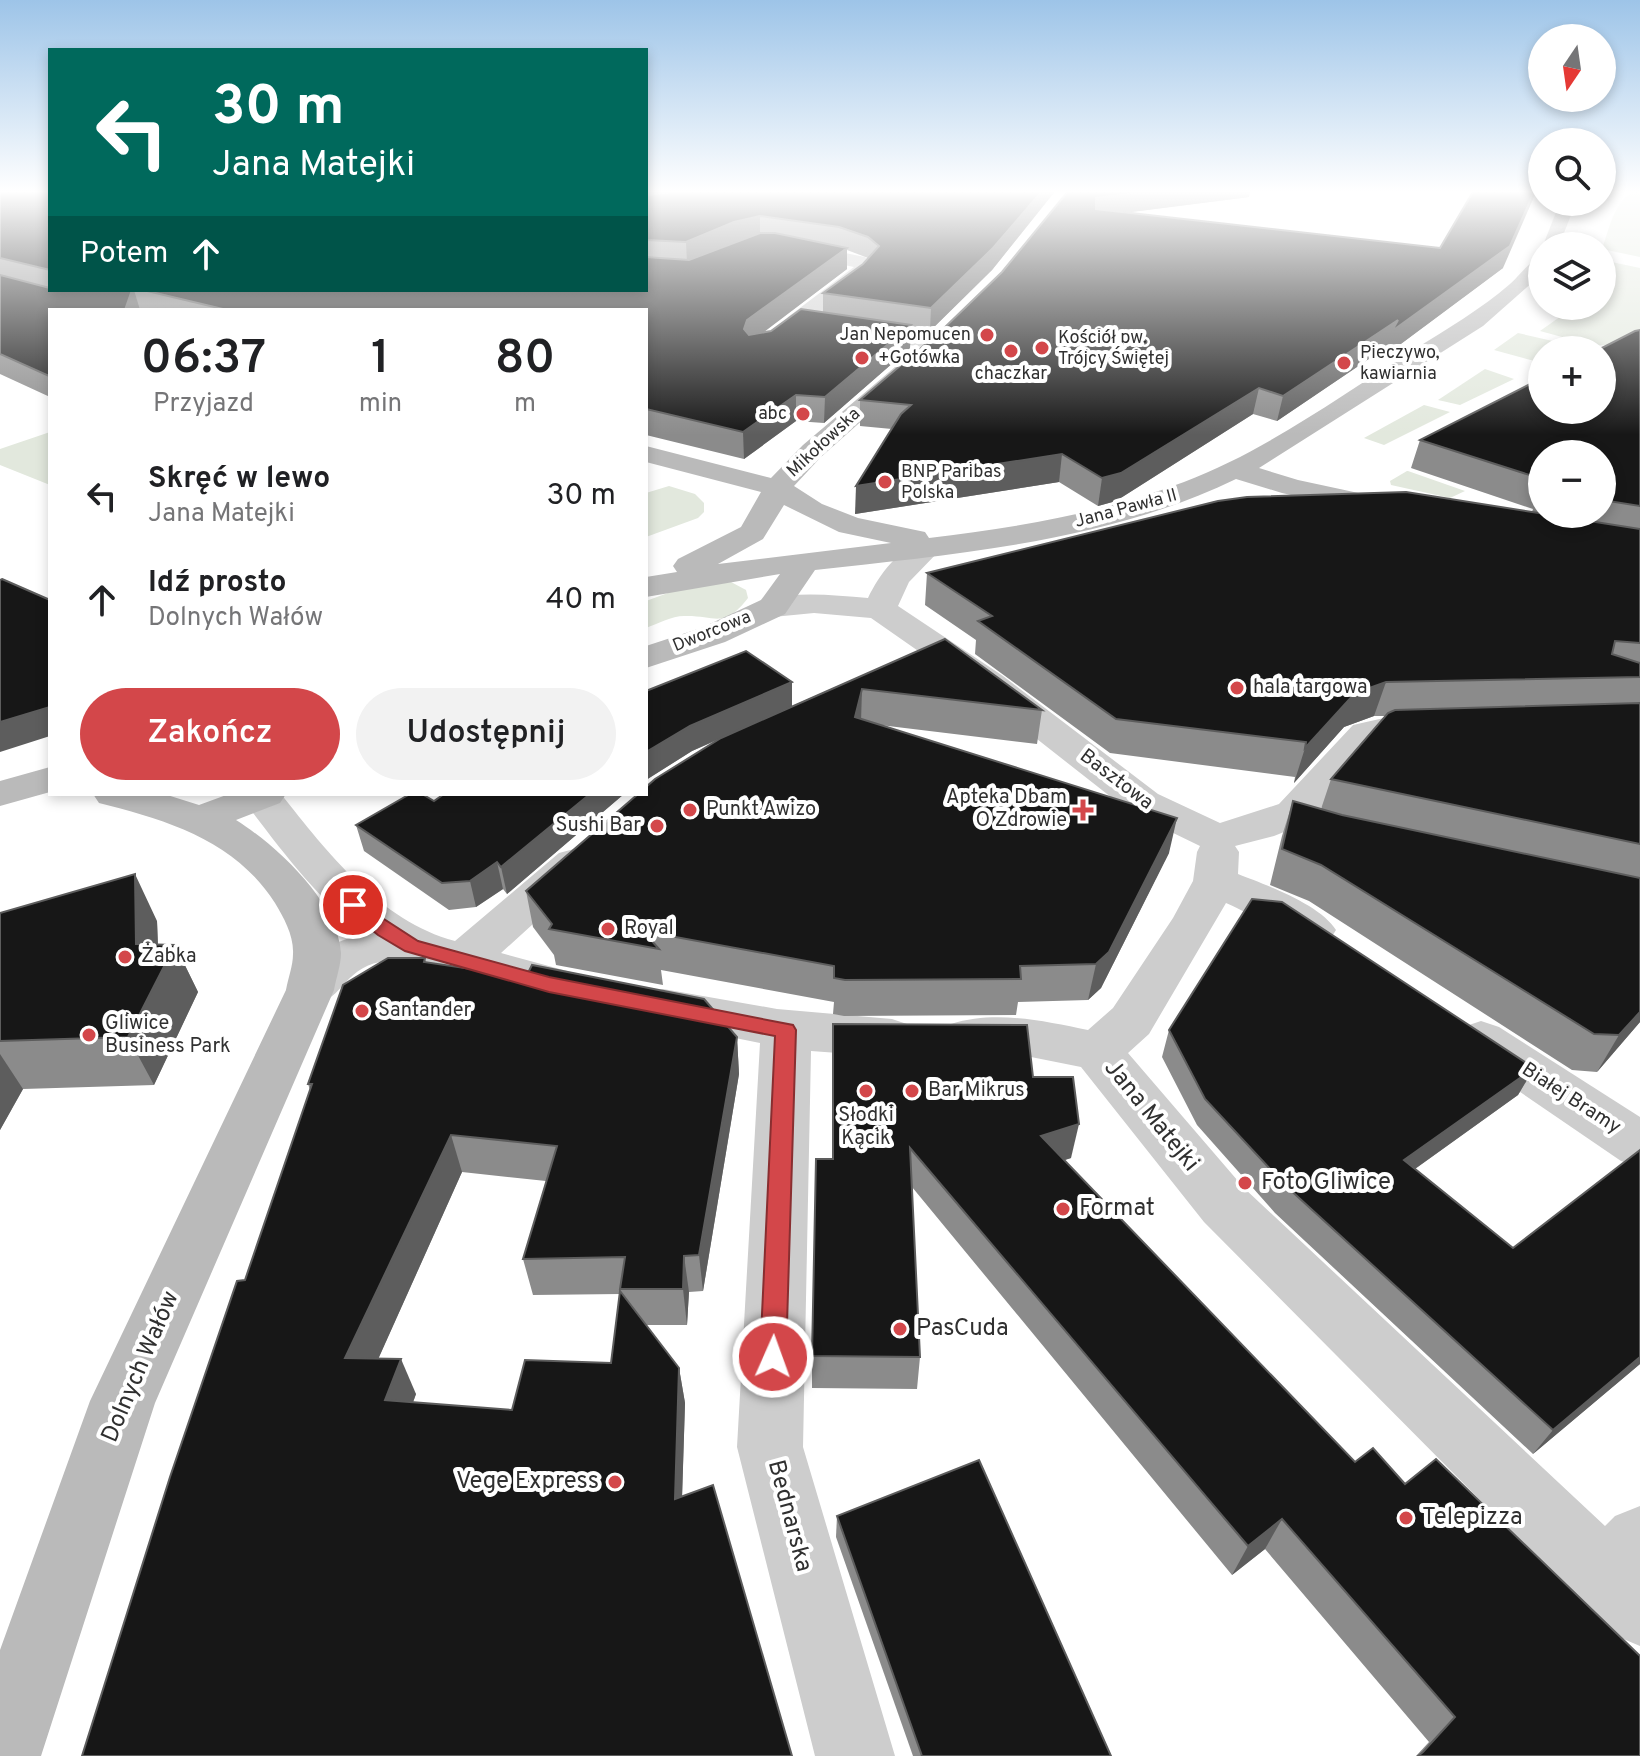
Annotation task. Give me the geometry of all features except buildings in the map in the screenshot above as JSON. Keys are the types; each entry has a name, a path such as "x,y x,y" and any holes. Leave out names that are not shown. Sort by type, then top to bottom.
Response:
{"street":[{"path":"860,272 789,327 936,342"},
{"name":"Jana Pawła II","path":"648,586 693,577 968,544 1174,498 1237,470 1475,321 1528,277"},
{"name":"Mikołowska","path":"648,585 734,545 752,533 765,515 777,488 812,451 958,321"},
{"path":"648,455 777,488"},
{"path":"1237,470 1302,490 1416,512"},
{"name":"Mikołowska","path":"777,488 812,510 850,526 897,537 968,544"},
{"path":"773,607 814,603 880,609 882,598 907,563 926,549"},
{"name":"Dworcowa","path":"648,656 713,635 773,607 803,564"},
{"name":"Basztowa","path":"880,609 947,653 1215,859"},
{"path":"904,672 947,653"},
{"path":"1097,1051 1131,1021 1193,923 1215,859 1305,803 1366,733 1384,729 1468,726"},
{"path":"0,794 48,781"},
{"name":"Dolnych Wałów","path":"1,1756 123,1401 310,990 317,953 309,923 282,876 238,840 201,819 162,805 122,796"},
{"path":"201,819 260,796"},
{"path":"264,796 311,861 353,905 412,946"},
{"path":"1280,819 1330,835"},
{"path":"462,961 600,840"},
{"path":"1215,859 1355,958"},
{"name":"Jana Matejki","path":"354,953 383,945 412,946 549,984 786,1030 844,1038 1026,1037 1097,1051 1224,1205 1629,1576"},
{"name":"Dolnych Wałów","path":"310,990 331,966 354,953"},
{"name":"Białej Bramy","path":"1445,1017 1640,1145"},
{"name":"Bednarska","path":"786,1030 770,1447 855,1756"}],"shaded area":[{"path":"1616,272 1640,272 1640,341 1616,344 1616,336 1558,336 1540,331 1556,320 1616,320"},
{"path":"1518,333 1531,336 1528,336 1528,359 1494,350"},
{"path":"1485,369 1514,379 1460,405 1438,400"},
{"path":"1424,405 1450,412 1384,445 1364,438"},
{"path":"48,433 48,484 0,465 0,449"},
{"path":"1407,471 1465,491 1450,498 1391,485 1390,481"},
{"path":"669,486 695,494 704,503 704,512 698,518 648,536 648,492"},
{"path":"731,582 746,590 748,598 732,614 719,619 679,616 648,627 648,600 676,590"}],"place":[{"name":"Jan Nepomucen","path":"987,335"},
{"name":"Kościół pw. Trójcy Świętej","path":"1042,348"},
{"name":"chaczkar","path":"1011,351"},
{"name":"+Gotówka","path":"862,358"},
{"name":"Pieczywo, kawiarnia","path":"1344,363"},
{"name":"abc","path":"803,414"},
{"name":"BNP Paribas Polska","path":"885,482"},
{"name":"hala targowa","path":"1237,688"},
{"name":"Punkt Awizo","path":"690,810"},
{"name":"Apteka Dbam O Zdrowie","path":"1083,810"},
{"name":"Sushi Bar","path":"657,826"},
{"name":"Royal","path":"608,929"},
{"name":"Żabka","path":"125,957"},
{"name":"Santander","path":"362,1011"},
{"name":"Gliwice Business Park","path":"89,1035"},
{"name":"Słodki Kącik","path":"866,1091"},
{"name":"Bar Mikrus","path":"912,1091"},
{"name":"Foto Gliwice","path":"1245,1183"},
{"name":"Format","path":"1063,1209"},
{"name":"PasCuda","path":"900,1329"},
{"name":"Vege Express","path":"615,1482"},
{"name":"Telepizza","path":"1406,1518"}],"route":[{"path":"353,905 412,946 549,984 786,1030 773,1357"}]}
